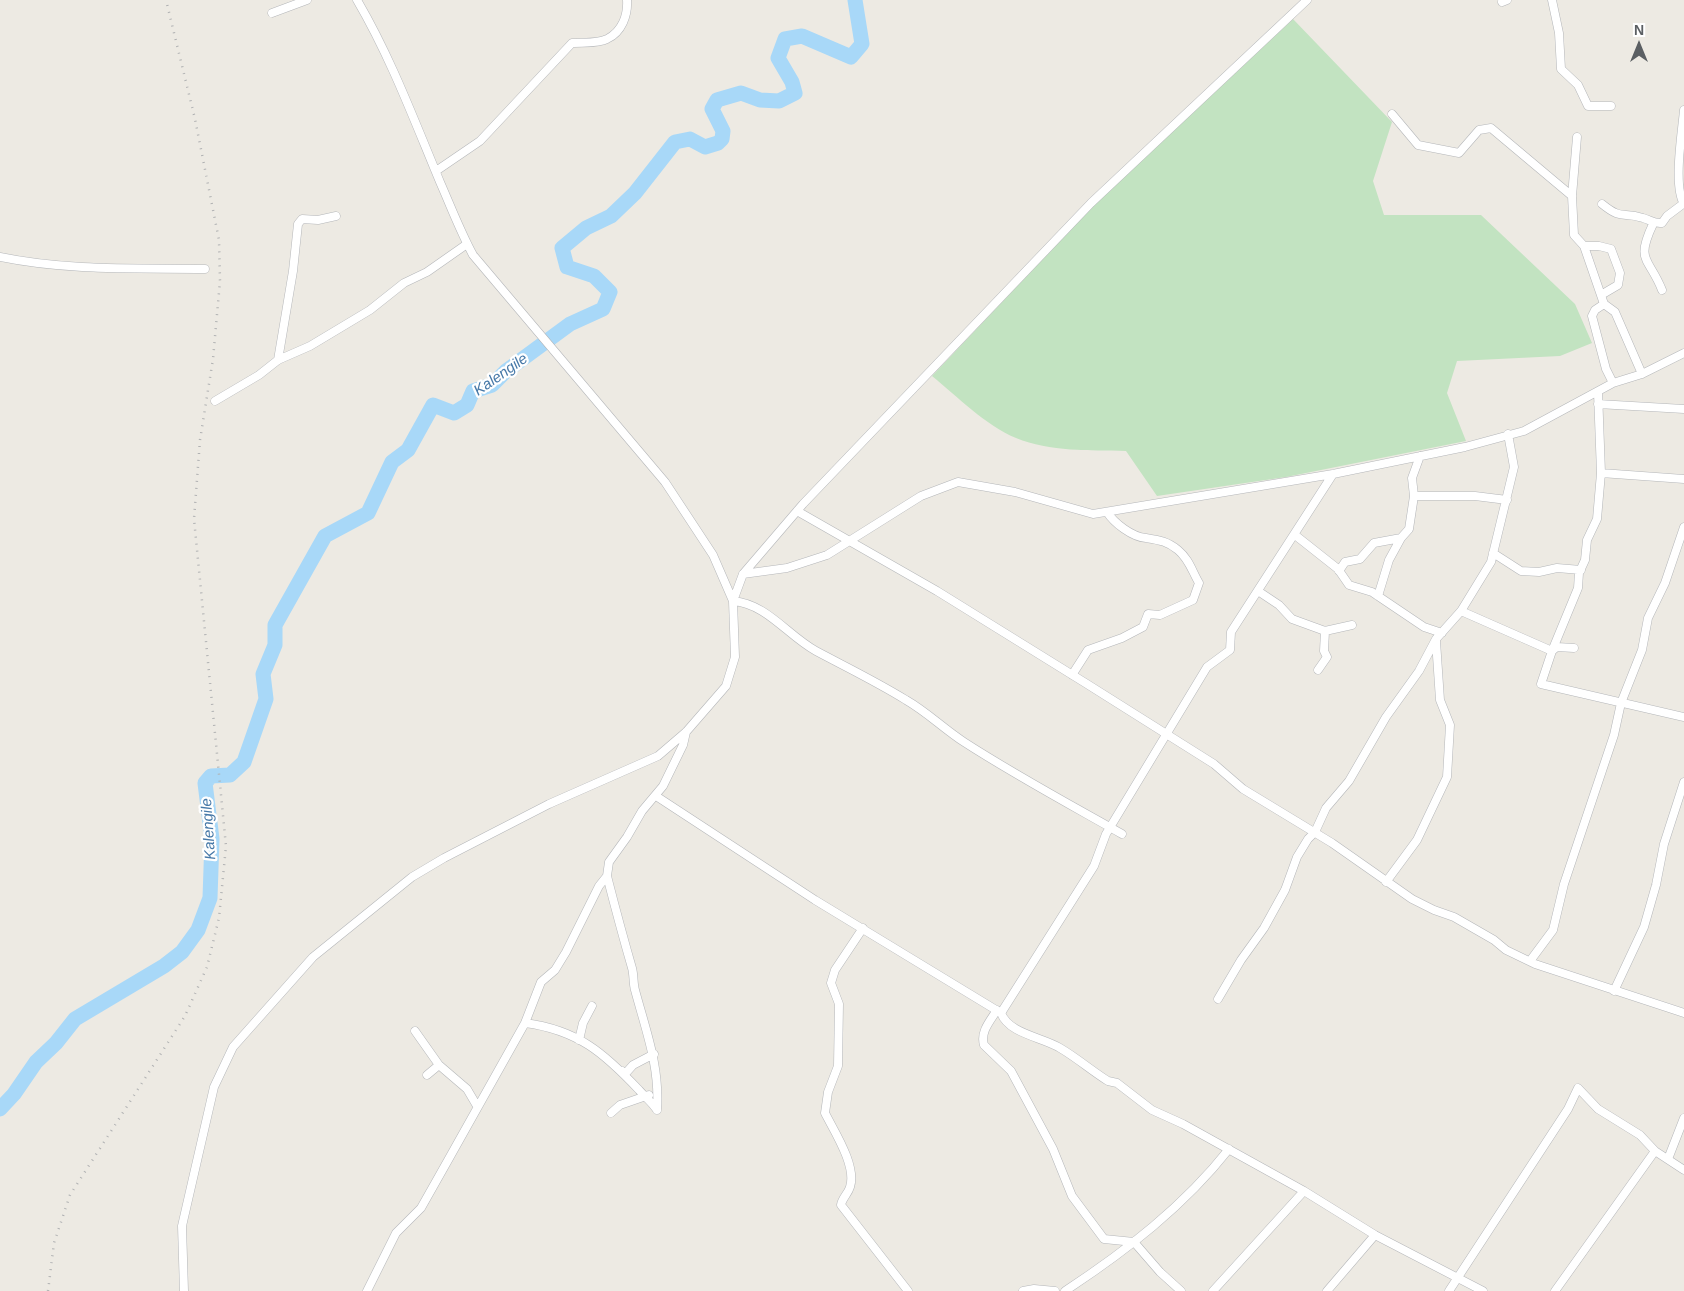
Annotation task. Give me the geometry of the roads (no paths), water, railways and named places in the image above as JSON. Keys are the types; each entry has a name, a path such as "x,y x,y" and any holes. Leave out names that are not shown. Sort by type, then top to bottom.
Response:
{"street":[{"path":"272,13 307,0"},
{"path":"184,1291 182,1226 214,1087 233,1047 313,957 382,900 426,868 549,804 658,756 686,732 726,686 735,657 732,601 712,555 665,482 473,255 376,33 357,0"},
{"path":"436,171 480,140 572,42 606,40 622,27 628,11 627,0"},
{"path":"732,601 743,574 797,512 1091,203 1307,0"},
{"path":"1552,0 1562,69 1578,85 1588,106 1611,106"},
{"path":"1602,204 1614,214 1645,218 1653,224 1662,223 1667,216 1684,204 1679,185 1684,110"},
{"path":"1392,114 1418,145 1459,153 1479,130 1491,128 1572,196"},
{"path":"1577,137 1572,196 1574,235 1584,246 1604,304 1615,312 1642,374"},
{"path":"278,360 293,271 298,224 302,219 318,220 336,216"},
{"path":"1653,224 1645,240 1643,255 1662,290"},
{"path":"215,401 259,375 278,360 310,346 370,310 404,283 427,272 467,244"},
{"path":"1584,246 1609,247 1613,251 1620,273 1618,285 1601,295"},
{"path":"0,257 33,264 104,268 205,269"},
{"path":"1604,304 1595,310 1592,316 1606,370 1613,383"},
{"path":"743,574 787,568 826,554 850,542 921,496 958,482 1015,492 1094,514 1333,474 1420,456 1524,431 1613,383 1642,374 1684,353"},
{"path":"1598,392 1601,473 1597,519 1587,540 1585,560 1578,588 1552,651 1541,684 1684,717"},
{"path":"1598,404 1684,408"},
{"path":"1218,999 1241,960 1264,928 1284,890 1297,857 1308,839 1315,832 1326,808 1349,781 1386,717 1419,671 1439,636 1460,611 1490,562 1514,467 1508,434"},
{"path":"1378,596 1390,560 1400,538 1409,529 1414,496 1412,478 1420,456"},
{"path":"1601,473 1684,479"},
{"path":"1181,1291 1160,1272 1134,1242 1104,1239 1072,1196 1053,1149 1010,1072 984,1045 982,1040 984,1031 999,1012 1094,866 1110,828 1207,667 1230,650 1231,632 1333,474"},
{"path":"1414,496 1475,496 1507,500"},
{"path":"797,512 937,591 1072,675 1214,764 1243,789 1315,832 1386,882 1434,910 1454,917 1494,940 1506,950 1530,962 1684,1013"},
{"path":"1072,675 1088,650 1122,638 1143,627 1148,614 1160,615 1193,600 1199,583 1187,558 1177,549 1158,538 1144,538 1130,533 1111,518 1108,512"},
{"path":"1530,962 1553,930 1564,884 1614,735 1621,703 1642,650 1648,618 1665,583 1684,527"},
{"path":"1295,535 1339,571 1349,585 1378,596 1439,636"},
{"path":"1339,571 1345,562 1360,559 1374,543 1400,538"},
{"path":"1675,552 1684,554"},
{"path":"1493,553 1521,571 1539,572 1556,568 1581,570"},
{"path":"1258,591 1278,605 1292,619 1325,631 1352,625"},
{"path":"732,601 747,602 773,618 797,639 839,661 855,673 904,698 963,741 1122,834"},
{"path":"1460,611 1552,651"},
{"path":"1318,670 1327,657 1324,651 1325,631"},
{"path":"1386,882 1393,876 1417,840 1447,777 1450,725 1440,700 1439,636"},
{"path":"1552,651 1556,647 1574,648"},
{"path":"615,1064 641,1092 648,1096 657,1110 658,1091 654,1054 635,989 632,969 607,876 609,862 627,837 642,811 656,796 674,767 686,732"},
{"path":"1614,991 1644,927 1656,885 1664,844 1684,782"},
{"path":"656,796 999,1012 1011,1026 1060,1048 1108,1081 1116,1083 1152,1110 1164,1114 1304,1191 1375,1236 1483,1291"},
{"path":"367,1291 396,1233 421,1208 525,1023 541,982 555,970 599,886 607,876"},
{"path":"863,928 832,979 832,987 840,1004 838,1066 828,1092 824,1113 839,1137 851,1174 850,1188 840,1205 908,1291"},
{"path":"579,1040 583,1023 592,1006"},
{"path":"525,1023 549,1026 587,1042 625,1074 633,1065 654,1054"},
{"path":"415,1031 440,1065 466,1089 478,1106"},
{"path":"427,1075 440,1065"},
{"path":"1449,1291 1568,1109 1578,1088 1598,1109 1632,1132 1640,1135 1655,1151 1684,1170"},
{"path":"611,1113 620,1105 658,1091"},
{"path":"1668,1159 1684,1118"},
{"path":"1065,1291 1123,1252 1210,1172 1229,1149"},
{"path":"1555,1291 1655,1151"},
{"path":"1213,1291 1304,1191"},
{"path":"1326,1291 1375,1236"},
{"path":"1023,1291 1034,1288 1055,1291"}],"waterway":[{"name":"Kalengile","path":"0,1109 14,1094 36,1062 56,1043 75,1019 164,966 182,952 198,930 210,898 212,839 205,783 211,776 230,775 244,762 266,699 263,674 275,645 275,625 325,536 368,513 392,462 408,450 433,405 454,413 467,405 473,391 492,385 506,371 570,324 603,309 610,292 594,276 567,267 562,248 586,228 611,216 635,193 675,142 690,139 705,147 718,143 722,139 723,131 712,109 717,100 741,93 760,100 779,101 795,93 792,82 778,58 785,39 802,36 851,57 862,44 855,0"}],"railway":[{"path":"48,1291 54,1243 70,1195 185,1016 207,967 219,918 226,846 194,519 200,440 213,359 220,281 219,240 195,119 166,0"}]}
